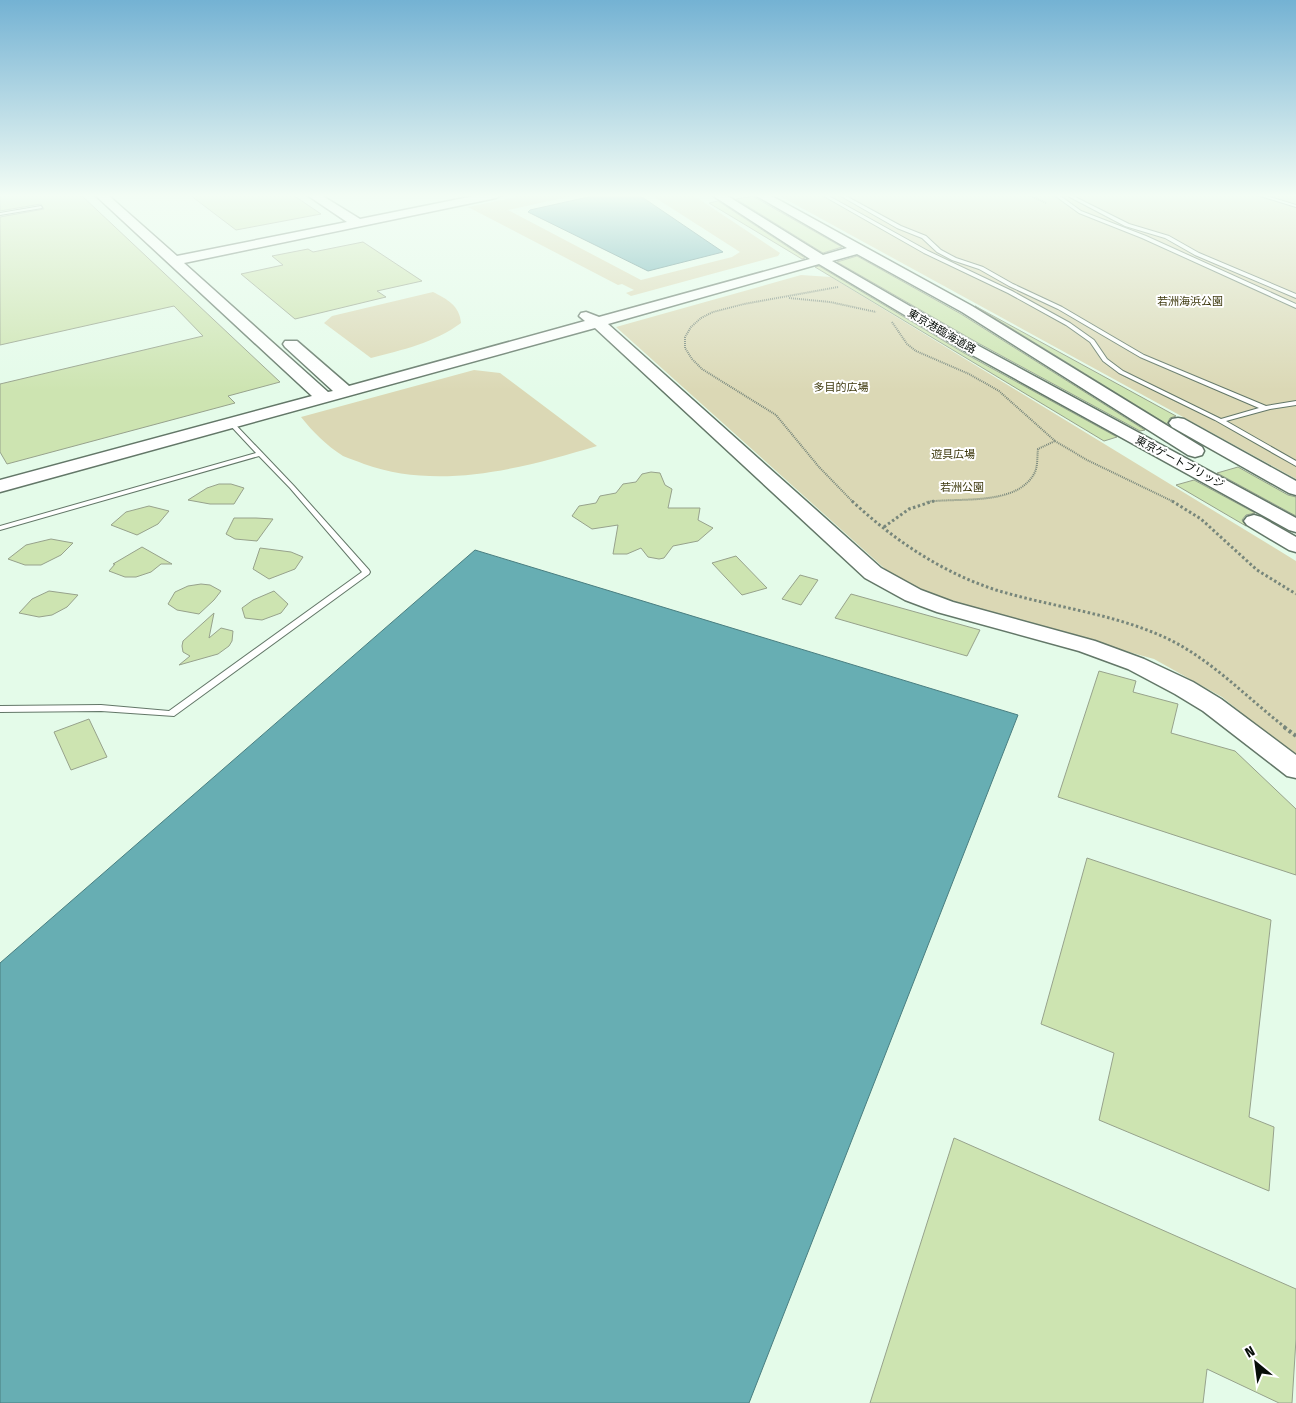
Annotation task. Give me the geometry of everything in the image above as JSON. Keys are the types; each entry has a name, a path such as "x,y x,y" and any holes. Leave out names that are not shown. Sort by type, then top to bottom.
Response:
{"street":[{"path":"186,260 320,394"},
{"path":"191,260 208,271"},
{"path":"0,486 230,422 341,388 809,260"},
{"name":"東京港臨海道路","path":"824,260 877,282 925,321 1063,399"},
{"path":"879,260 1069,362 1296,489"},
{"path":"877,282 915,281"},
{"name":"東京ゲートブリッジ","path":"967,309 1096,391 1296,511"},
{"path":"591,319 873,573 914,595 945,606 1087,646 1136,664 1184,688 1212,705 1296,769"},
{"path":"925,321 1051,403 1296,546"},
{"path":"282,336 341,388"},
{"path":"0,477 320,394"},
{"name":"東京ゲートブリッジ","path":"1063,399 1296,526"}],"lane":[{"path":"944,260 1010,292 1068,324 1092,341 1106,360 1121,372 1220,421 1296,464"},
{"path":"958,260 988,272 1068,312 1142,356 1265,408"},
{"path":"1197,260 1296,306"},
{"path":"1211,260 1296,296"},
{"path":"1220,421 1265,408 1296,403"},
{"path":"0,709 101,708 171,714 366,572 292,487 258,454 230,422"},
{"path":"0,528 258,454"}],"path":[{"path":"839,287 735,305 700,320 691,327 685,337 685,348 689,357 707,373 750,398 788,426 819,468 884,527 920,554 986,586 1007,593 1133,624 1184,648 1200,658 1246,698 1296,736"},
{"path":"812,292 811,298 815,300"},
{"path":"783,298 815,300 852,306 878,314"},
{"path":"891,320 907,344 916,351 969,374 999,392 1054,441 1082,459 1187,510 1209,524 1236,552 1256,568 1296,594"},
{"path":"884,527 905,510 916,505 944,499 994,497 1017,490 1026,484 1035,472 1038,449 1054,441"}],"green space":[{"path":"571,260 604,260 641,280 718,260 762,260 631,296 626,293 634,290 622,284 618,285"},
{"name":"若洲海浜公園","path":"897,260 1296,260 1296,479"},
{"name":"若洲公園","path":"801,275 831,277 1296,561 1296,757 1222,697 1154,659 949,602 922,592 894,577 616,327"},
{"path":"433,292 452,304 458,312 461,323 440,336 406,349 371,358 324,323 332,316"},
{"path":"474,370 500,373 597,446 511,468 451,476 422,476 393,472 343,456 320,438 301,417"}],"water":[{"path":"627,260 690,260 648,271"},
{"path":"475,550 1018,715 749,1403 0,1403 0,963"}],"building":[{"path":"0,260 151,260 280,382 228,396 235,403 7,464 0,452 0,384 203,336 174,306 0,345"},
{"path":"277,260 391,260 422,281 377,291 386,297 295,319 241,274 283,265"},
{"path":"865,260 961,314 1145,430 1140,431 978,343 837,262"},
{"path":"819,266 964,353 1117,437 1104,441 815,267"},
{"path":"975,306 1176,416 1170,418 1167,424"},
{"path":"1238,467 1288,495 1296,497 1296,516 1217,473"},
{"path":"660,473 665,485 672,489 668,508 700,508 698,520 713,528 698,541 673,546 664,558 659,559 648,557 641,548 627,554 613,554 618,525 592,529 572,516 579,506 596,503 600,496 616,493 623,484 636,482 642,474"},
{"path":"1194,480 1255,513 1246,515 1242,520 1246,526 1176,485"},
{"path":"219,484 231,484 244,488 234,504 210,504 188,500 207,488"},
{"path":"149,506 169,511 158,524 137,535 111,525 126,512"},
{"path":"234,518 273,519 257,541 235,539 226,534"},
{"path":"51,539 73,543 61,555 41,565 25,565 8,559 26,545"},
{"path":"142,547 172,564 161,564 151,572 136,577 125,577 109,571 115,564 113,564"},
{"path":"260,548 291,552 303,557 295,569 269,579 253,569"},
{"path":"736,556 767,588 742,595 712,563"},
{"path":"800,575 818,580 801,605 782,599"},
{"path":"210,585 221,591 199,614 177,610 168,604 175,592 188,586"},
{"path":"49,591 78,595 67,607 52,615 39,617 19,613 32,599"},
{"path":"274,591 288,604 281,613 262,620 245,618 242,608 253,600"},
{"path":"851,594 980,630 967,656 835,618"},
{"path":"214,613 209,638 221,628 233,631 232,641 229,646 218,654 179,665 190,656 183,652 183,641"},
{"path":"1099,671 1136,681 1133,692 1178,704 1171,733 1235,751 1296,809 1296,875 1058,797"},
{"path":"89,719 107,757 71,770 54,732"},
{"path":"1087,858 1271,920 1249,1117 1274,1127 1269,1191 1099,1120 1114,1053 1041,1024"},
{"path":"954,1138 1296,1289 1296,1339 1292,1403 1279,1403 1207,1369 1203,1403 870,1403"}],"park label":[{"name":"多目的広場","path":"841,387"},
{"name":"遊具広場","path":"953,454"}]}
